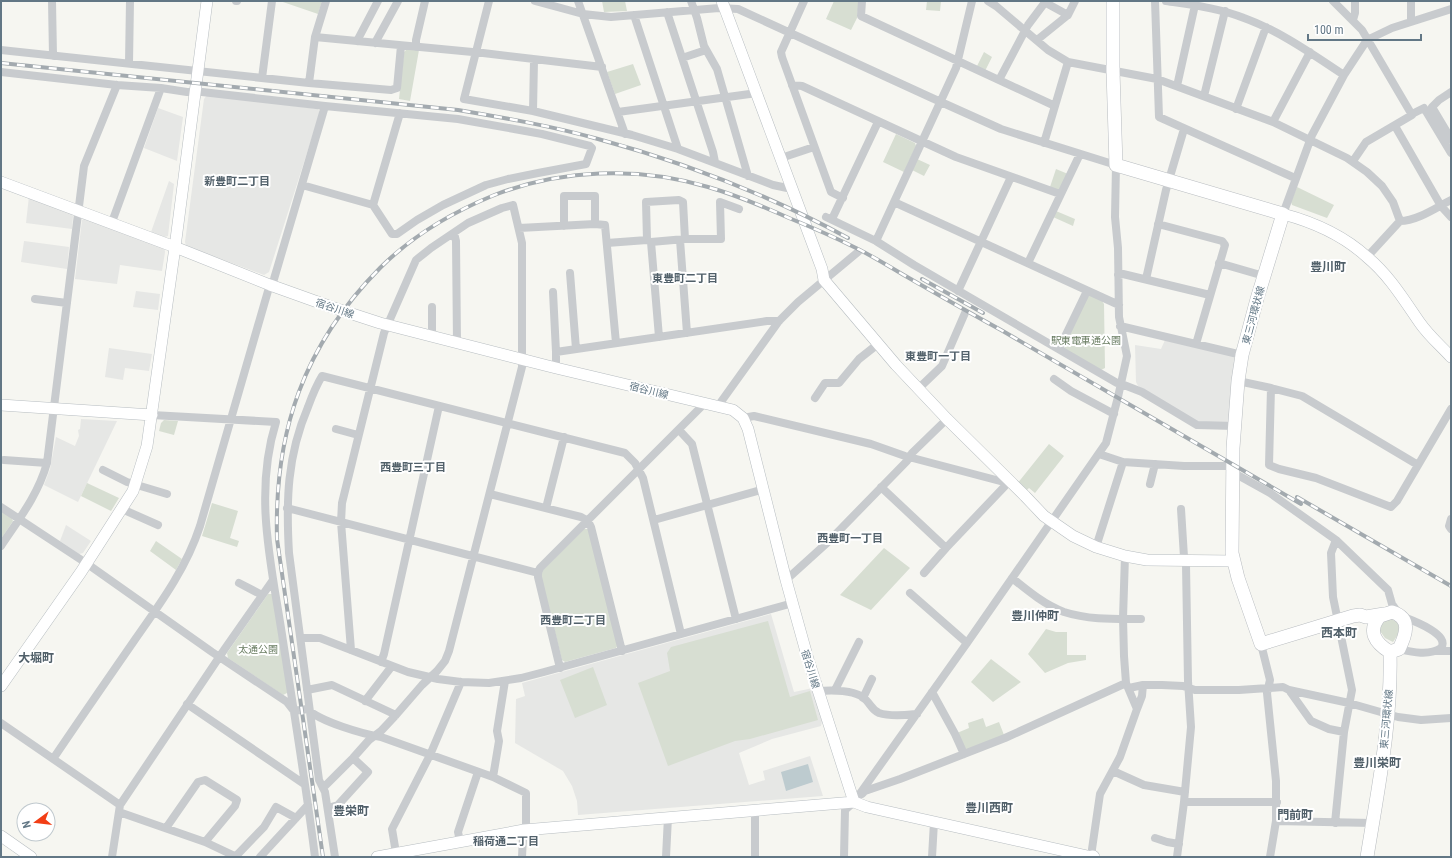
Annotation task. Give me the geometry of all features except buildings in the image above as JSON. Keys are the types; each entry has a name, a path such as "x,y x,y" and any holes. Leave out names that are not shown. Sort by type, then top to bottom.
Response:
{"main road":[{"path":"1113,1 1113,71 1116,165 1283,214"},
{"name":"東三河環状線","path":"1261,644 1233,561 1232,553 1235,426 1238,381 1242,355 1283,214"},
{"path":"1370,622 1377,619 1388,610 1401,616"},
{"path":"1261,644 1360,615 1370,622 1378,642 1394,650"},
{"name":"東三河環状線","path":"1367,857 1387,714 1394,650 1406,630 1404,620 1401,616"}],"street":[{"path":"52,1 53,56"},
{"path":"129,63 130,1"},
{"path":"1,686 86,563 136,485 147,446 152,415 207,1"},
{"path":"262,78 272,1"},
{"path":"309,83 315,37 326,1"},
{"path":"357,41 378,1"},
{"path":"375,43 398,1"},
{"path":"416,47 416,40 425,1"},
{"path":"489,1 464,100 533,111 625,134 678,149 773,185 792,189"},
{"path":"535,1 583,14 611,17 694,10 724,5 738,9 1001,129 1116,165 1115,217 1118,248 1120,326 1127,356 1106,443 854,802"},
{"path":"578,1 625,134"},
{"path":"691,1 706,50 717,69 748,176"},
{"path":"804,1 781,52 831,192 843,198"},
{"path":"862,1 861,16 1055,106"},
{"path":"876,241 958,61 972,1"},
{"path":"988,1 999,4 1025,31 1048,50 1068,62 1157,79 1273,122 1353,161 1375,179 1384,190 1393,202 1400,221"},
{"path":"1037,40 1068,15 1075,1"},
{"path":"1155,1 1159,117 1295,178"},
{"path":"1166,1 1225,11 1266,27 1310,52 1344,75"},
{"path":"1332,1 1362,30 1412,114"},
{"path":"1353,20 1355,13 1355,1"},
{"path":"1411,1 1411,21"},
{"path":"999,80 1025,31 1046,2 1068,15"},
{"path":"724,5 822,269 824,280 918,389 1044,516 1073,536 1096,547 1125,556 1147,560 1233,561"},
{"path":"1177,86 1195,5"},
{"path":"1451,9 1386,30 1367,40 1344,75 1310,140 1283,214 1316,225 1335,235 1368,257 1398,291 1430,335 1451,357"},
{"path":"1204,96 1225,11"},
{"path":"667,12 715,162"},
{"path":"634,15 678,149"},
{"path":"1236,108 1266,27"},
{"path":"315,37 602,67"},
{"path":"1,50 309,83 391,90 397,88 401,46"},
{"path":"682,58 706,50"},
{"path":"1273,122 1310,52"},
{"path":"533,111 534,60"},
{"path":"1044,143 1068,62"},
{"path":"1,72 458,119 542,134 590,146 592,148 586,164 538,172 486,185 443,205 397,234 392,234 373,205 302,185"},
{"path":"1,546 27,510 38,489 47,463 84,166 117,85"},
{"path":"792,85 802,86 956,157 1060,194"},
{"path":"112,222 162,88"},
{"path":"1451,92 1432,107 1451,139"},
{"path":"618,112 757,93"},
{"path":"53,758 183,568 196,539 268,291 274,279 325,106"},
{"path":"1353,161 1366,142 1424,108 1451,153"},
{"path":"373,205 400,113"},
{"path":"878,122 843,198 829,218 876,241 958,291 1117,383 1142,392 1197,425 1235,426"},
{"path":"1395,126 1441,206 1451,217"},
{"path":"1146,279 1158,224 1184,129"},
{"path":"781,158 814,147"},
{"path":"1028,263 1080,154"},
{"path":"958,291 1011,177"},
{"name":"宿谷川線","path":"1,182 112,222 270,285 387,325 556,368 733,410 743,418 748,429 786,580 808,659 854,802"},
{"path":"564,226 564,196 595,196 595,224"},
{"path":"659,337 646,202 679,200 683,202 682,240 687,333"},
{"path":"1368,257 1400,221 1407,221 1451,200"},
{"path":"606,243 721,239 720,202 739,209"},
{"path":"894,202 1119,304"},
{"path":"323,788 369,740 396,715 441,666 449,651 522,367 522,243 513,205 502,208 468,223 416,260 387,325 342,498 341,522 351,650"},
{"path":"519,228 595,224 605,225 616,343"},
{"path":"1158,224 1222,241 1225,245 1196,344"},
{"path":"454,233 456,241 457,343"},
{"path":"718,406 779,321 794,306 858,252"},
{"path":"1219,263 1264,276"},
{"path":"570,273 576,349"},
{"path":"1118,275 1123,274 1210,295"},
{"path":"1059,349 1087,290"},
{"path":"553,292 556,368"},
{"path":"35,299 67,303"},
{"path":"432,307 432,336"},
{"path":"918,389 942,366 965,313"},
{"path":"556,352 767,321 779,321"},
{"path":"1120,326 1242,355"},
{"path":"815,398 824,383 839,383 855,364 878,344"},
{"path":"335,857 325,792 319,780 289,554 287,508 289,473 297,435 318,382 322,376 625,453 635,463 643,478 681,634"},
{"path":"1054,379 1071,391 1114,414"},
{"path":"1238,381 1302,396 1418,465"},
{"path":"1271,388 1269,464 1280,469 1316,478 1391,507 1397,501 1451,409"},
{"path":"560,668 538,573 540,568 639,471 704,404"},
{"path":"1,405 276,422 268,454 264,492 267,540 315,857"},
{"path":"381,662 439,406"},
{"path":"743,418 754,416 871,444 909,457 1000,481 1008,480"},
{"path":"786,580 828,542 907,461 912,453 947,419"},
{"path":"336,429 358,435"},
{"path":"679,430 692,444 736,619"},
{"path":"546,508 564,437"},
{"path":"1099,454 1123,462 1233,470 1270,493 1336,540 1388,590 1388,610"},
{"path":"4,460 47,463"},
{"path":"1096,547 1123,462"},
{"path":"1150,484 1155,464"},
{"path":"103,470 127,482 167,494"},
{"path":"924,573 1005,486 1008,480"},
{"path":"881,487 946,548"},
{"path":"654,520 764,489"},
{"path":"490,494 580,517 588,521 591,527 622,651"},
{"path":"1,507 86,563 154,612 286,702 294,711"},
{"path":"287,508 538,573"},
{"path":"122,509 158,525"},
{"path":"1178,857 1191,727 1186,565 1181,509"},
{"path":"1451,520 1449,526 1451,529"},
{"path":"1335,823 1344,732 1352,690 1333,597 1331,553 1336,540"},
{"path":"1125,556 1123,618 1124,656 1128,685 1137,709"},
{"path":"1012,578 1034,596 1063,611 1092,618 1141,619"},
{"path":"112,857 119,808 187,704 273,580"},
{"path":"239,583 262,595"},
{"path":"910,592 967,643"},
{"path":"301,638 320,638 381,662 429,678 461,682 489,683 505,681 560,668 793,603"},
{"path":"1394,650 1414,652 1447,649 1442,638 1437,633 1401,616"},
{"path":"835,690 859,642"},
{"path":"1261,644 1270,680 1267,693 1271,744 1276,776 1276,821 1270,857"},
{"path":"365,701 367,696 392,666"},
{"path":"863,698 872,679"},
{"path":"493,777 499,741 497,731 505,681"},
{"path":"396,853 392,829 430,755 461,682"},
{"path":"307,690 332,685 396,715"},
{"path":"844,857 844,810 865,791 906,777 1005,738 1128,685 1162,685 1195,690 1239,690 1283,687 1289,690 1349,703 1398,717 1421,720 1451,718"},
{"path":"376,857 524,830 854,802 867,807 1092,857 1100,794 1114,771 1125,744 1142,696 1143,685"},
{"path":"1289,690 1311,722 1329,729 1344,732"},
{"path":"818,691 845,691 863,698 874,710 884,714 917,714"},
{"path":"932,692 964,754"},
{"path":"187,704 304,784"},
{"path":"294,711 307,709 316,717 493,777 526,793 526,825 522,837 522,857"},
{"path":"1,723 53,758 119,808 166,828 205,842 236,857 264,827 276,807 296,818"},
{"path":"328,808 338,805 368,772 353,758"},
{"path":"1114,771 1144,785 1185,792"},
{"path":"460,841 458,832 478,772"},
{"path":"166,828 198,782 206,780 237,800 235,806 205,842"},
{"path":"1184,802 1276,802"},
{"path":"260,857 308,805"},
{"path":"754,857 755,810"},
{"path":"666,857 668,817"},
{"path":"1276,821 1372,823"},
{"path":"932,857 934,822"},
{"path":"1,836 31,857"},
{"path":"1155,838 1179,844"}],"shaded area":[{"path":"207,95 318,109 320,112 269,272 264,275 186,246 185,242 204,99"},
{"path":"158,108 183,117 177,161 144,148"},
{"path":"169,181 174,184 168,236 165,237 151,232"},
{"path":"29,196 71,212 73,216 72,229 26,223"},
{"path":"86,217 164,247 165,252 162,271 120,265 117,284 75,279 82,220"},
{"path":"24,241 69,247 67,269 21,262"},
{"path":"136,291 160,294 158,310 133,307"},
{"path":"1165,340 1233,356 1235,359 1229,421 1226,423 1198,423 1138,386 1136,382 1135,345 1161,349"},
{"path":"109,348 152,354 149,371 125,368 123,380 105,377"},
{"path":"81,419 117,421 78,502 44,485 50,469 56,437 75,446 79,436 78,430 80,429"},
{"path":"66,525 91,541 83,553 79,554 60,541"},
{"path":"771,614 794,692 813,688 822,721 821,726 772,739 739,753 749,785 765,780 763,771 810,756 823,796 578,815 577,801 572,786 563,771 515,743 516,699 525,696 522,683"},
{"path":"808,764 813,782 786,791 781,772"}],"green space":[{"path":"280,1 322,1 318,14"},
{"path":"602,1 625,1 627,11 604,12"},
{"path":"834,1 859,1 857,18 851,30 826,19"},
{"path":"927,1 941,1 940,11 926,10"},
{"path":"407,49 419,50 410,101 399,99 404,52"},
{"path":"984,52 992,57 985,71 977,66"},
{"path":"633,64 641,85 615,94 607,72"},
{"path":"896,134 915,143 916,146 904,172 883,162"},
{"path":"917,159 930,165 924,176 912,170"},
{"path":"1056,169 1068,174 1061,189 1058,190 1050,187"},
{"path":"1297,187 1334,205 1327,218 1292,205 1291,202"},
{"path":"1056,211 1075,219 1073,226 1053,217"},
{"name":"駅東電車通公園","path":"1091,295 1102,301 1104,304 1105,368 1101,370 1065,349 1064,346 1087,297"},
{"path":"164,420 178,421 174,435 159,431 161,423"},
{"path":"1049,444 1064,456 1035,493 1029,488 1025,492 1017,484"},
{"path":"87,483 119,498 111,511 81,496"},
{"path":"212,503 238,511 230,538 239,541 237,547 202,536"},
{"path":"1,511 11,517 13,521 1,539"},
{"path":"584,529 589,529 618,645 616,648 565,662 562,660 541,576 543,570"},
{"path":"156,541 182,559 176,570 150,551"},
{"path":"884,548 910,568 871,610 840,595"},
{"name":"太通公園","path":"268,594 274,594 289,692 283,695 228,658 227,653"},
{"path":"1390,619 1396,621 1399,627 1398,634 1393,642 1385,638 1380,631 1382,623 1385,620"},
{"path":"768,621 790,697 810,691 818,720 750,739 735,741 668,766 638,683 670,671 667,653 671,647"},
{"path":"1046,629 1056,632 1067,632 1067,655 1086,655 1086,660 1068,663 1045,673 1028,654"},
{"path":"991,659 1021,682 993,702 971,682"},
{"path":"593,667 607,705 575,718 560,680"},
{"path":"983,718 986,727 999,722 1004,735 966,750 957,733 969,728 968,723"}],"railway":[{"path":"1,63 458,110 546,126 630,148 694,169 757,194 848,238"},
{"path":"323,857 277,539 277,500 281,462 288,426 299,392 313,359 331,328 354,297 380,268 405,246 433,226 492,196 545,180 599,174 627,174 681,180 739,197 822,232 868,254 1301,504"},
{"path":"922,279 983,313"},
{"path":"1297,497 1451,586"}],"district":[{"name":"新豊町二丁目","path":"237,181"},
{"name":"豊川町","path":"1328,267"},
{"name":"東豊町二丁目","path":"685,278"},
{"name":"東豊町一丁目","path":"938,356"},
{"name":"西豊町三丁目","path":"413,467"},
{"name":"西豊町一丁目","path":"850,538"},
{"name":"豊川仲町","path":"1035,616"},
{"name":"西豊町二丁目","path":"573,620"},
{"name":"西本町","path":"1339,633"},
{"name":"大堀町","path":"36,658"},
{"name":"豊川栄町","path":"1377,763"},
{"name":"豊川西町","path":"989,808"},
{"name":"豊栄町","path":"351,811"},
{"name":"門前町","path":"1295,815"},
{"name":"稲荷通二丁目","path":"506,841"}]}
